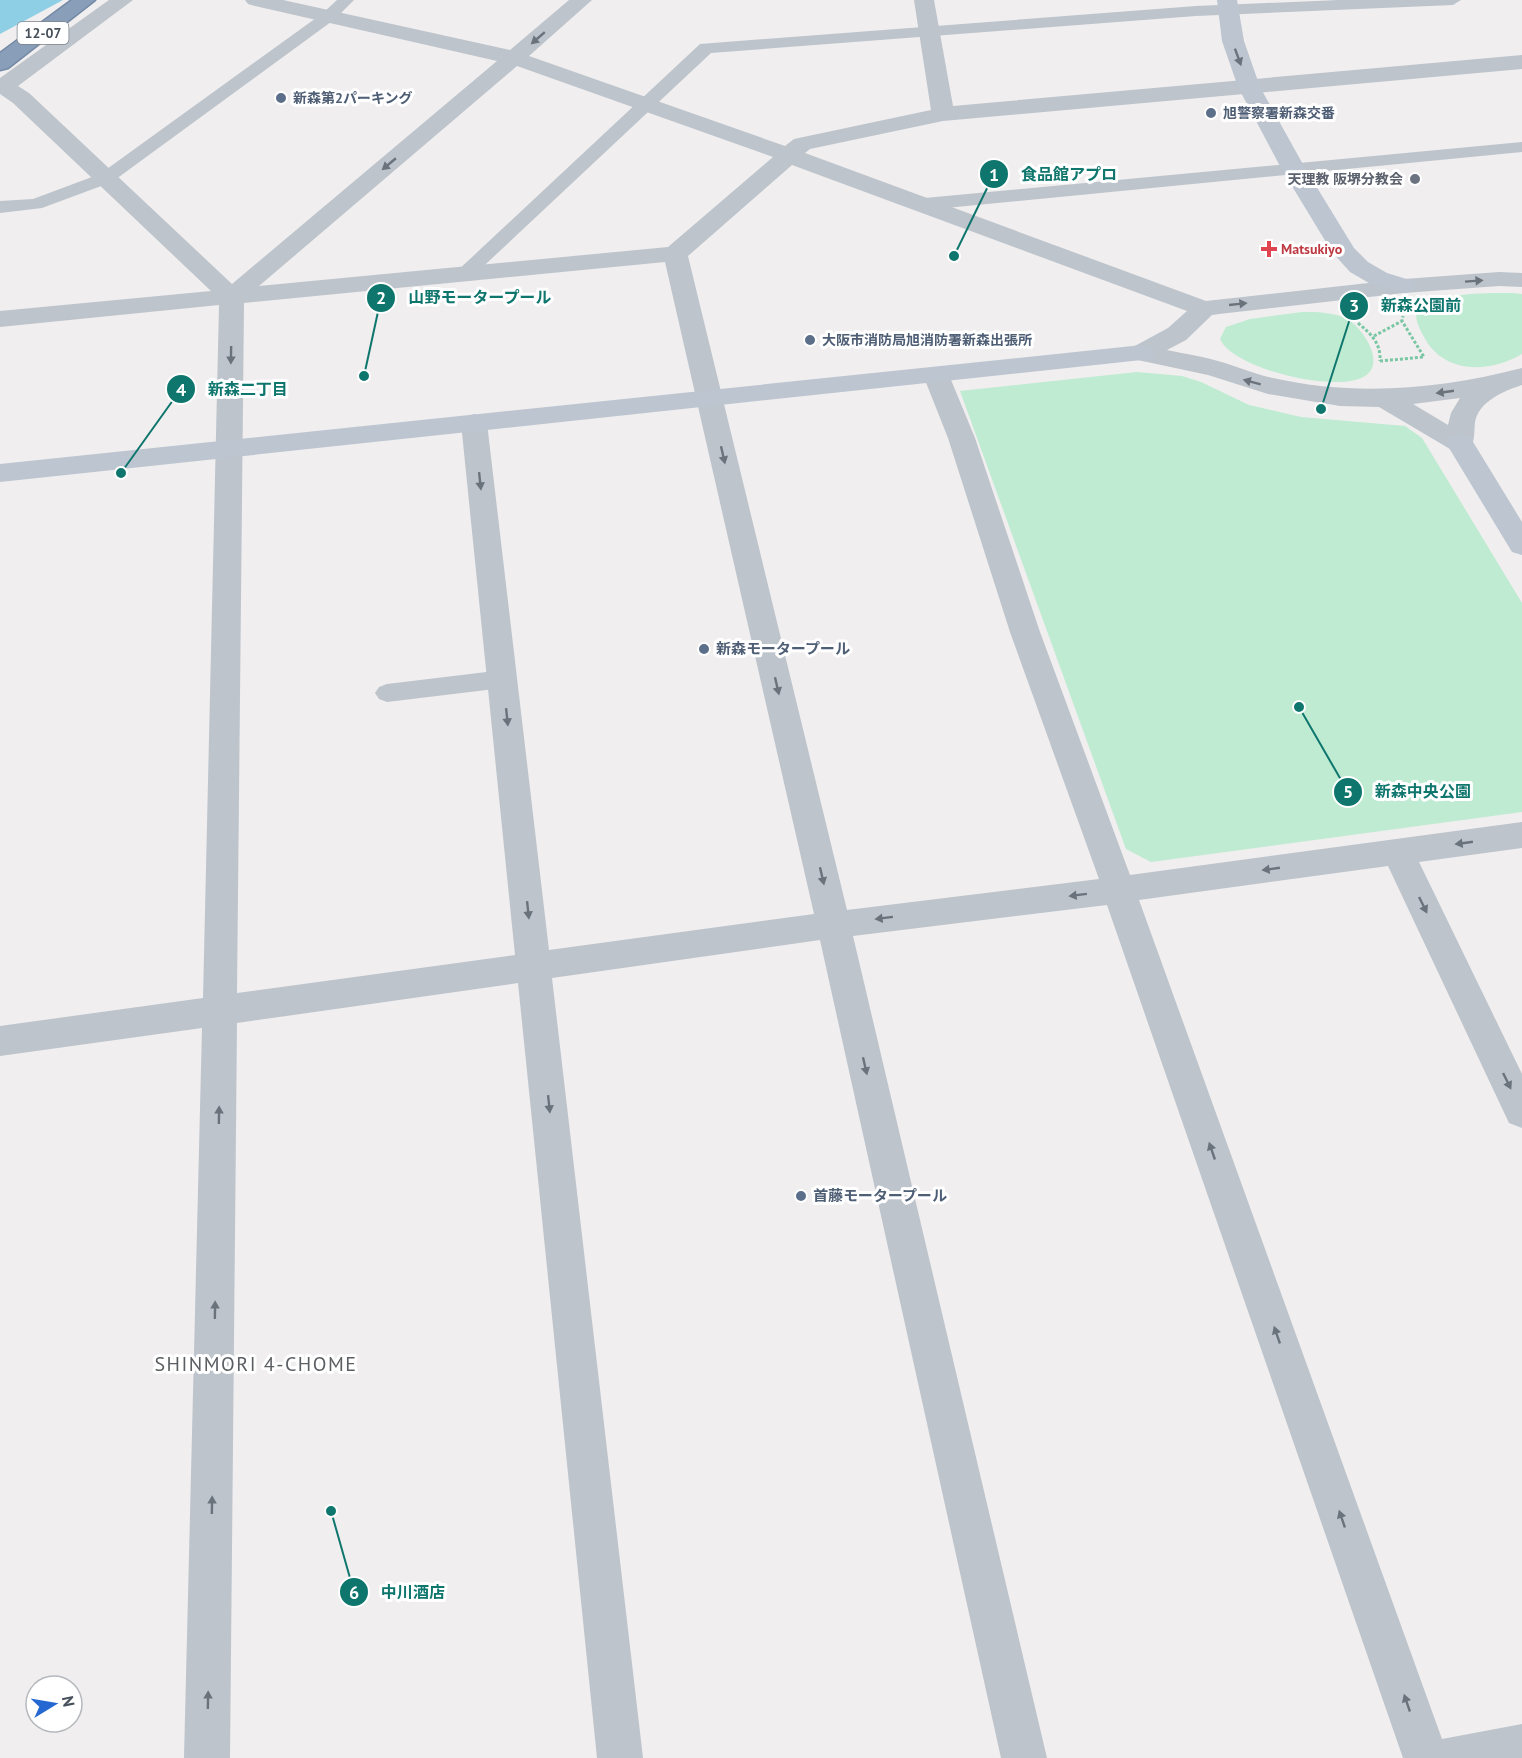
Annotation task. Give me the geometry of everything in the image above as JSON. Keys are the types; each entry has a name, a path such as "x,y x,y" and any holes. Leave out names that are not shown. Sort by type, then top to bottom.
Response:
{"highway":[{"name":"12-07","path":"0,63 85,0"}],"street":[{"path":"123,0 2,87 21,98 232,297 207,1758"},
{"path":"255,0 515,58 925,204 1196,318"},
{"path":"232,297 582,0"},
{"path":"924,0 943,114"},
{"path":"1228,5 1233,41 1249,87 1293,168 1346,256 1378,278 1404,286"},
{"path":"0,320 675,254 802,144 943,114 1522,62"},
{"path":"675,254 1024,1758"},
{"path":"1142,352 1196,318 1404,286 1520,278"},
{"path":"1196,318 1192,344 1215,368"},
{"path":"0,473 1142,352 1215,368 1238,378 1299,393 1384,399 1510,380"},
{"path":"936,375 956,421 1025,633 1078,768 1426,1758"},
{"path":"1460,443 1463,411 1476,399 1510,380"},
{"path":"1384,399 1460,443 1522,545"},
{"path":"474,423 620,1758"},
{"path":"0,1041 832,925 1119,890 1522,835"},
{"path":"1398,852 1522,1112"},
{"path":"1449,1758 1522,1746"}],"lane":[{"path":"0,207 36,204 106,178 329,16 346,0"},
{"path":"465,273 706,48 929,32 1228,5 1453,0"},
{"path":"925,204 1522,147"},
{"path":"387,693 502,679"}],"path":[{"path":"1380,361 1424,357 1402,321 1404,313"},
{"path":"1353,319 1374,336 1381,349 1379,368"},
{"path":"1374,336 1402,321"}],"green space":[{"path":"1522,294 1522,354 1509,361 1481,367 1467,367 1454,363 1431,348 1418,324 1416,313 1434,301 1461,295"},
{"path":"1302,312 1336,315 1353,324 1360,330 1370,346 1373,355 1371,370 1365,376 1352,381 1333,382 1287,376 1244,360 1229,350 1220,339 1226,327 1250,319"},
{"path":"1137,372 1182,376 1201,382 1249,405 1301,417 1405,426 1422,438 1522,603 1522,812 1151,862 1126,849 960,391"}],"water":[{"path":"0,0 63,0 0,34"}],"place":[{"name":"新森第2パーキング","path":"281,98"},
{"name":"旭警察署新森交番","path":"1211,113"},
{"name":"天理教 阪堺分教会","path":"1415,179"},
{"name":"Matsukiyo","path":"1269,249"},
{"name":"食品館アプロ","path":"954,256"},
{"name":"大阪市消防局旭消防署新森出張所","path":"810,340"},
{"name":"山野モータープール","path":"364,376"},
{"name":"新森公園前","path":"1321,409"},
{"name":"新森二丁目","path":"121,473"},
{"name":"新森モータープール","path":"704,649"},
{"name":"新森中央公園","path":"1299,707"},
{"name":"首藤モータープール","path":"801,1196"},
{"name":"中川酒店","path":"331,1511"}],"district":[{"name":"SHINMORI 4-CHOME","path":"256,1364"}]}
